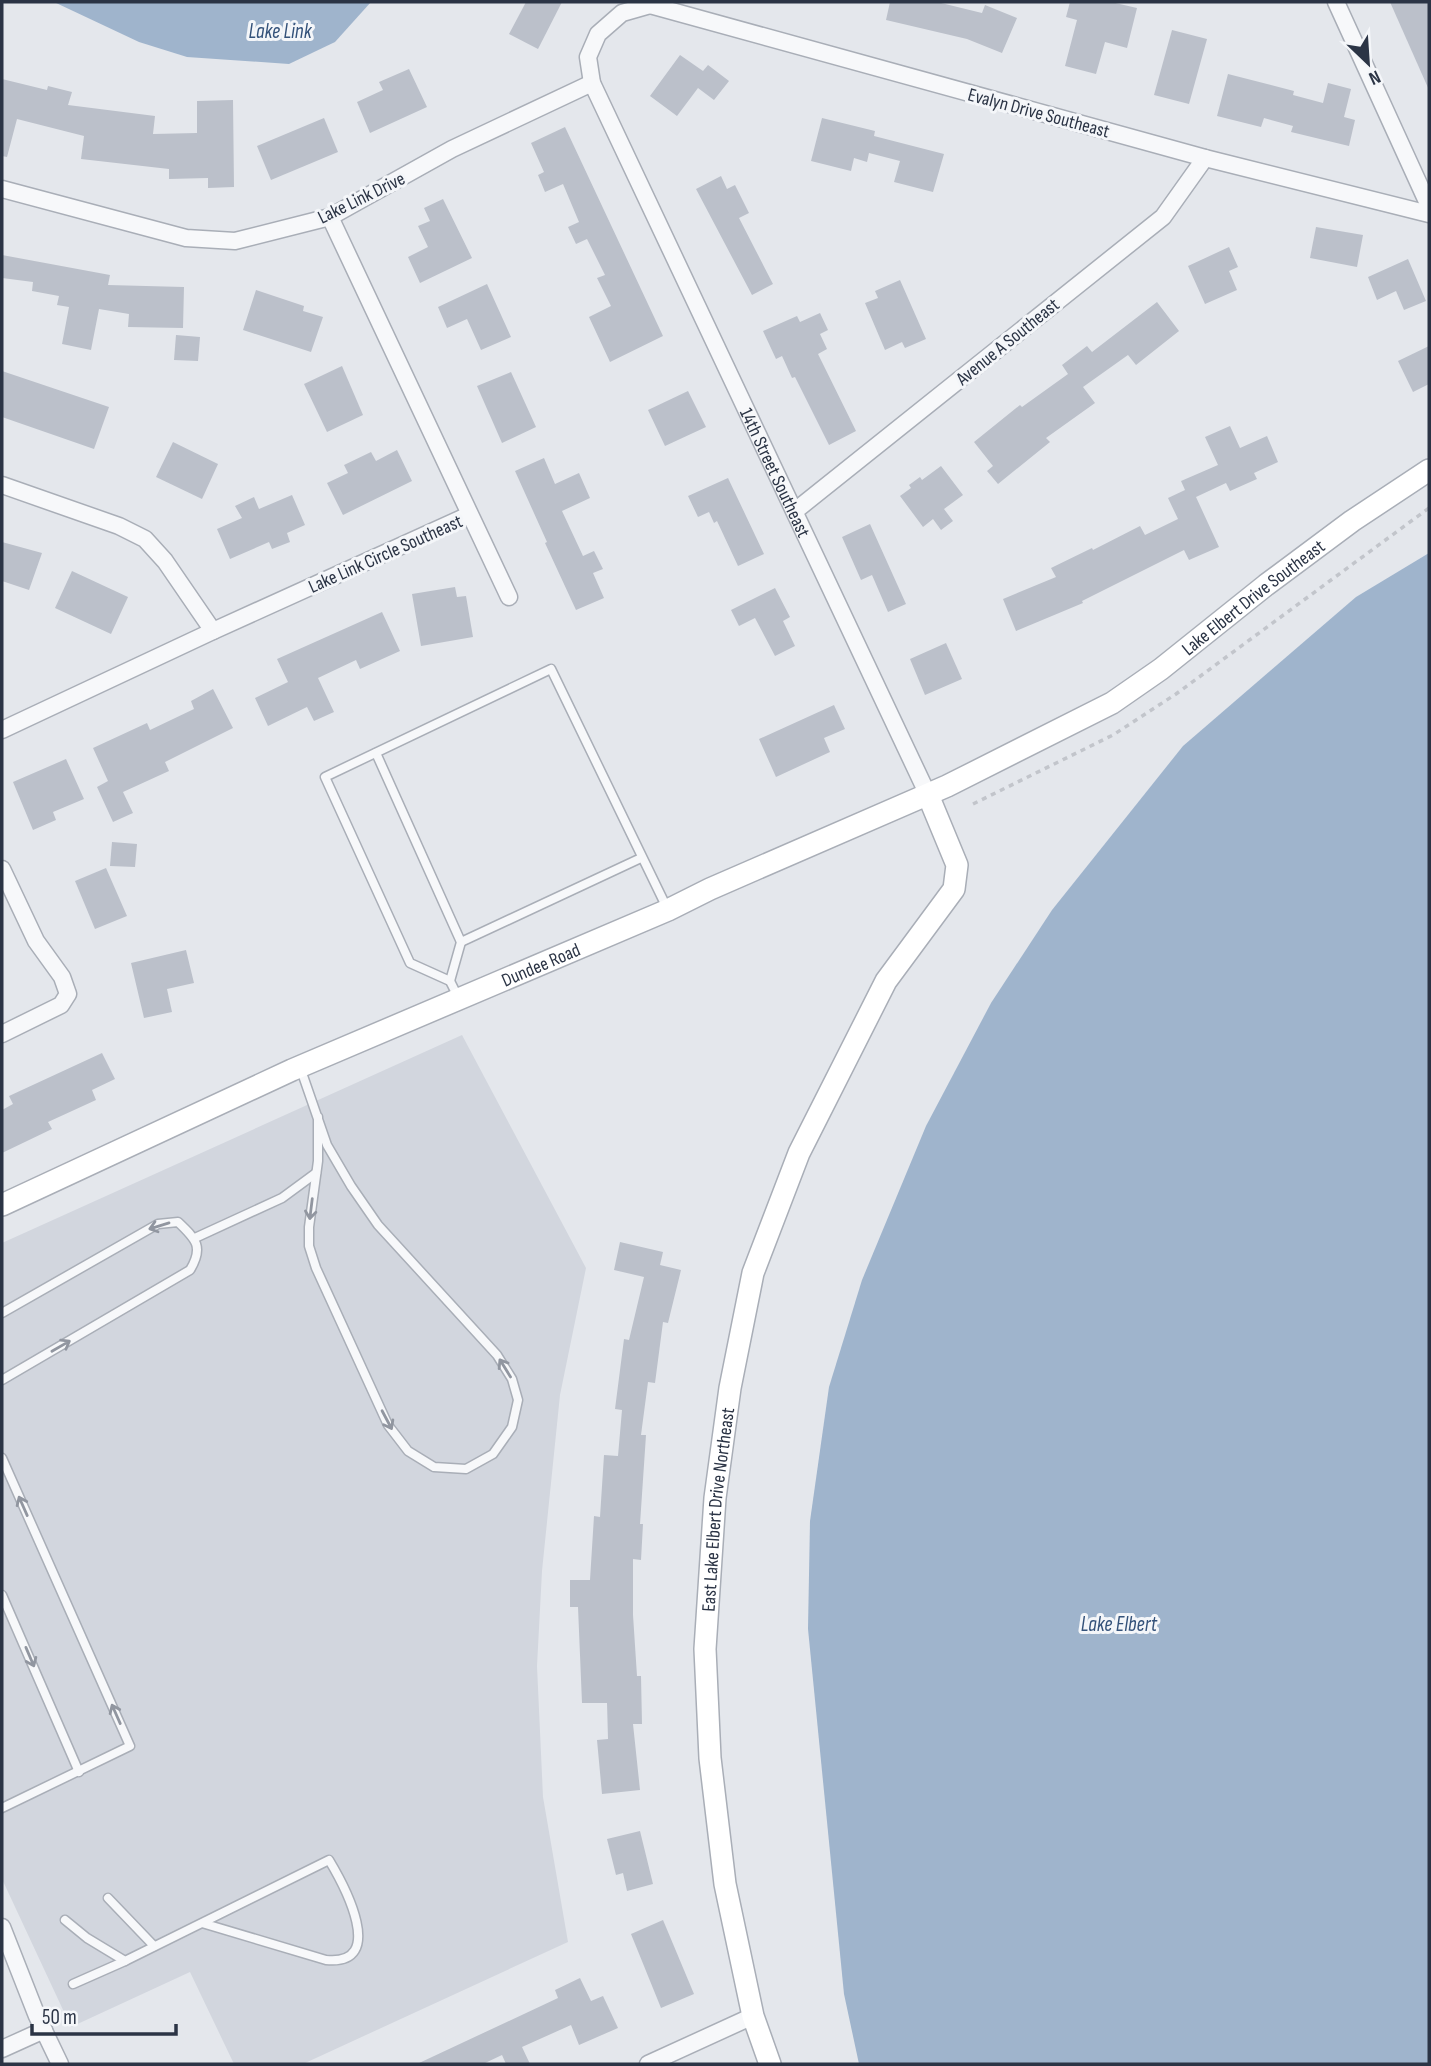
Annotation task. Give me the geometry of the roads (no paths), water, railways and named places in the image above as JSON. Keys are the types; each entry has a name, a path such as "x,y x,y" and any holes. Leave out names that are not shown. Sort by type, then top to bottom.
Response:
{"main road":[{"name":"Lake Elbert Drive Southeast","path":"1076,721 1111,703 1161,669 1352,521 1429,470"},
{"name":"Dundee Road","path":"2,1205 300,1067 454,989 668,910 928,794 1076,721"},
{"name":"14th Street Southeast","path":"928,794 957,865"},
{"name":"East Lake Elbert Drive Northeast","path":"770,2064 753,2016 725,1884 710,1758 705,1649 715,1498 730,1388 753,1273 799,1153 887,981 954,889 957,865"}],"street":[{"path":"1336,2 1429,206"},
{"path":"592,83 588,57 598,34 622,13 651,3"},
{"name":"Evalyn Drive Southeast","path":"651,3 1205,158 1429,214"},
{"name":"Lake Link Drive","path":"2,189 186,238 235,241 330,217 452,149 592,83"},
{"name":"14th Street Southeast","path":"592,83 928,794"},
{"name":"Avenue A Southeast","path":"795,511 1163,216 1205,158"},
{"name":"Lake Link Circle Southeast","path":"2,730 469,515 330,217"},
{"path":"2,485 119,526 145,538 165,561 213,631"},
{"path":"469,515 509,597"},
{"path":"2,869 36,941 62,977 68,994 61,1005 2,1034"},
{"path":"2,1927 60,2064"},
{"path":"648,2064 753,2016"},
{"path":"2,2049 44,2030"}],"lane":[{"path":"376,752 461,942 454,989 410,963 325,777 376,752 551,669 668,910"},
{"path":"461,942 641,858"},
{"path":"300,1067 318,1117 327,1145 351,1186 378,1225 497,1355 512,1379 518,1400 512,1427 493,1454 466,1469 434,1467 408,1451 388,1425 316,1268 309,1246 309,1227 316,1173 318,1117"},
{"path":"195,1238 282,1198 316,1173"},
{"path":"2,1313 158,1224 178,1222 195,1238 198,1257 190,1270 2,1380"},
{"path":"2,1458 130,1746 2,1808"},
{"path":"2,1595 79,1772"},
{"path":"73,1984 329,1860 346,1889 353,1908 358,1945 346,1959 326,1960 202,1923"},
{"path":"108,1898 154,1946"},
{"path":"65,1920 87,1938 125,1961"}],"water":[{"name":"Lake Link","path":"54,2 371,2 335,42 289,64 187,57 139,42"},
{"name":"Lake Elbert","path":"1429,553 1429,2064 859,2064 844,1994 808,1629 810,1521 829,1387 862,1280 926,1126 991,1003 1052,910 1183,746 1356,597"}]}
